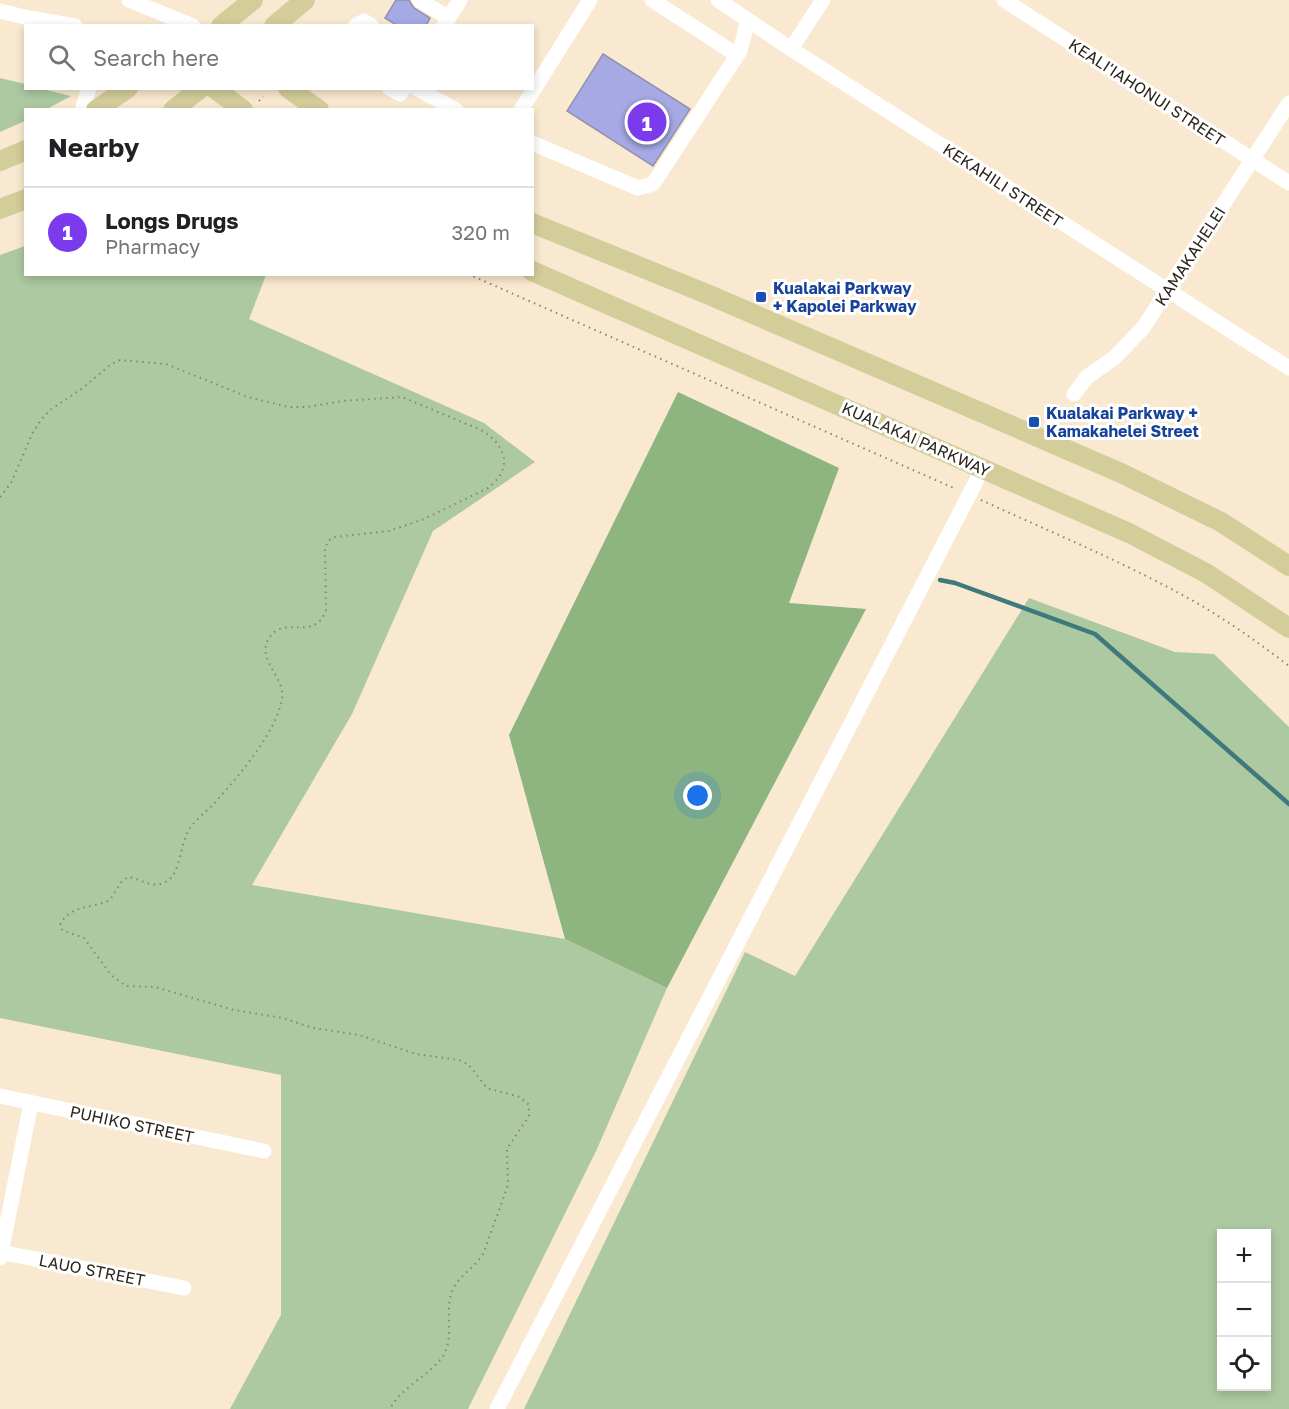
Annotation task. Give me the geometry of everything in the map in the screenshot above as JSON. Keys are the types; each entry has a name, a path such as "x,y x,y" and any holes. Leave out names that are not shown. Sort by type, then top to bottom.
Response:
{"main road":[{"path":"223,24 253,0"},
{"path":"276,24 305,0"},
{"path":"99,108 125,90"},
{"path":"176,108 198,90"},
{"path":"218,90 251,105"},
{"path":"291,90 316,108"},
{"path":"0,161 24,151"},
{"path":"0,209 24,200"},
{"path":"534,224 707,294 1121,473 1221,522 1289,566"},
{"name":"KUALAKAI PARKWAY","path":"534,272 1176,555 1232,589 1289,628"}],"street":[{"path":"129,0 188,24"},
{"path":"419,0 446,22 460,0"},
{"path":"534,89 590,0"},
{"path":"652,0 737,56"},
{"name":"KEKAHILI STREET","path":"718,0 1289,368"},
{"path":"791,49 823,0"},
{"name":"KEALI'IAHONUI STREET","path":"1004,0 1289,183"},
{"path":"0,11 51,23"},
{"path":"534,144 638,189 654,184 737,56 748,20"},
{"path":"83,108 88,90"},
{"path":"420,90 452,108"},
{"path":"522,108 534,90"},
{"name":"KAMAKAHELEI","path":"1074,394 1087,377 1129,345 1143,328 1289,102"},
{"path":"497,1409 983,468"},
{"name":"PUHIKO STREET","path":"0,1096 264,1151"},
{"path":"0,1254 31,1103"},
{"name":"LAUO STREET","path":"0,1254 184,1288"}],"path":[{"path":"251,105 262,96"},
{"path":"473,276 1123,564 1219,617 1289,666"},
{"path":"0,497 11,483 33,432 41,420 50,410 120,360 166,364 248,397 288,407 402,397 481,430 492,436 502,451 504,468 496,482 488,488 424,519 389,531 334,537 328,541 325,549 326,610 324,617 319,624 313,627 283,627 269,637 265,645 265,653 283,692 278,712 260,746 185,837 171,878 158,885 152,885 128,877 122,881 110,900 72,911 65,916 60,925 62,930 84,938 111,975 126,986 155,987 234,1010 270,1016 313,1028 358,1035 416,1054 459,1060 468,1064 487,1088 520,1097 529,1105 529,1116 507,1149 508,1185 484,1252 478,1262 453,1288 448,1304 446,1351 436,1364 400,1394 390,1409"}],"green space":[{"path":"0,78 24,84 24,90 46,90 71,96 49,108 24,108 24,121 0,132"},
{"path":"24,246 24,276 266,276 249,319 484,423 535,462 433,531 352,714 252,885 565,939 667,988 597,1149 468,1409 230,1409 281,1315 281,1075 0,1018 0,255"},
{"path":"678,392 839,468 789,603 866,609 667,988 565,939 509,735"},
{"path":"1029,598 1175,652 1214,654 1289,727 1289,1409 524,1409 745,952 795,976"}],"building":[{"path":"396,0 409,0 414,8 430,18 427,24 395,24 385,18"},
{"path":"603,54 690,109 653,166 567,111"}],"waterway":[{"path":"940,580 955,583 1095,634 1289,804"}],"place":[{"name":"Longs Drugs","path":"647,122"},
{"name":"Kualakai Parkway + Kapolei Parkway","path":"761,297"},
{"name":"Kualakai Parkway + Kamakahelei Street","path":"1034,422"}]}
